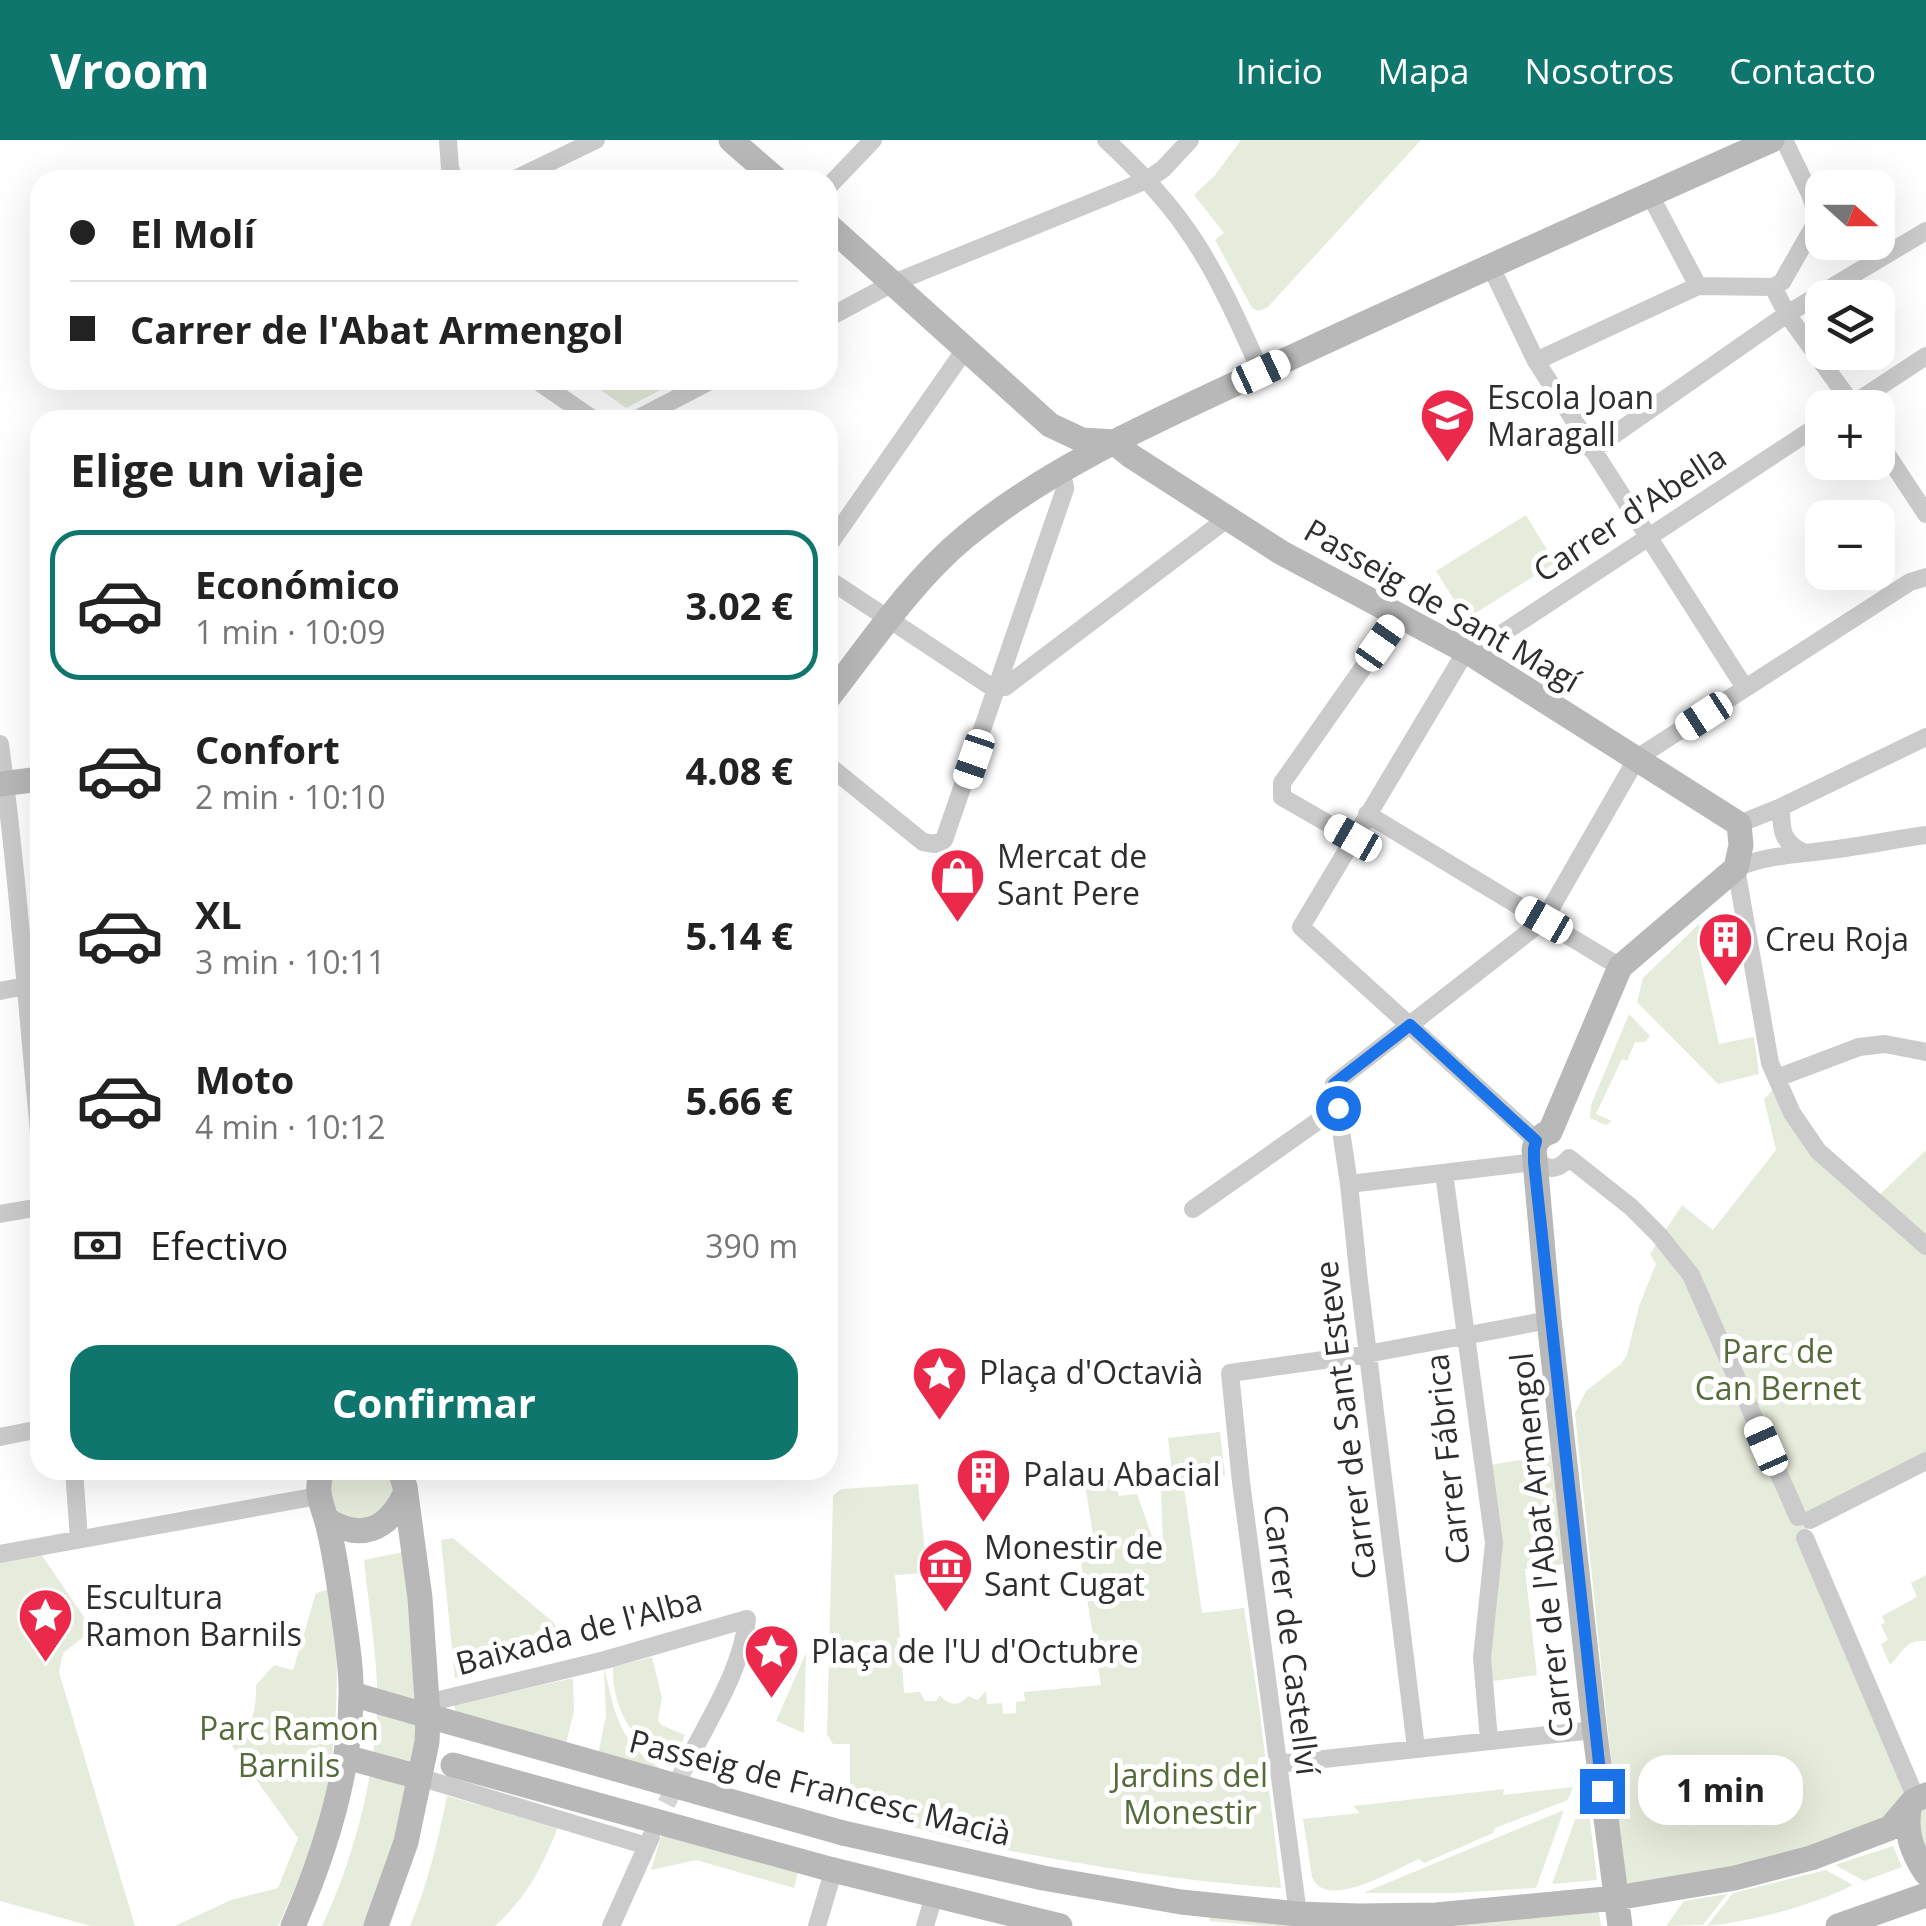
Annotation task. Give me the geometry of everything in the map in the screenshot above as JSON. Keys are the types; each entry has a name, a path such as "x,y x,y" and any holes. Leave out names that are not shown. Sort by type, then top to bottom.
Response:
{"street":[{"path":"448,140 451,170"},
{"path":"534,170 596,140"},
{"path":"731,140 766,170"},
{"path":"838,177 873,140"},
{"path":"1106,140 1148,180 1184,225 1261,372"},
{"path":"838,313 892,284 1148,180 1190,140"},
{"path":"838,685 888,618 947,553 1022,494 1063,475 1114,442 1261,372 1772,140"},
{"path":"1777,285 1818,219 1784,140"},
{"path":"1650,195 1698,286"},
{"path":"1592,450 1793,311 1926,231"},
{"path":"838,234 1050,425 1064,450 1063,475 998,688 944,840 935,844 923,842 838,773"},
{"path":"1491,267 1536,361 1745,688"},
{"path":"1536,361 1698,286 1777,285"},
{"path":"1777,285 1841,390"},
{"path":"838,532 966,348"},
{"path":"1875,390 1926,356"},
{"path":"550,390 580,410"},
{"path":"654,410 693,390"},
{"path":"1050,425 1082,440 1114,442"},
{"name":"Carrer d'Abella","path":"1468,652 1805,435"},
{"name":"Passeig de Sant Magí","path":"1114,442 1282,553 1468,652 1738,824"},
{"path":"1895,467 1926,514"},
{"path":"838,586 993,688 1006,687 1228,518"},
{"path":"1410,1025 1544,920 1637,758 1910,582 1926,576"},
{"path":"1353,838 1282,797 1282,783 1400,615"},
{"path":"1468,652 1301,927 1539,1148"},
{"path":"1738,824 1926,738"},
{"path":"0,744 23,938 30,1038"},
{"path":"3,784 30,780"},
{"path":"1781,807 1784,836 1792,847 1806,853"},
{"path":"1367,814 1620,967"},
{"path":"1738,824 1758,852 1772,856"},
{"path":"1738,824 1741,846 1736,868 1770,1064 1792,1114 1818,1151 1926,1246"},
{"path":"1569,1158 1562,1166 1551,1169 1540,1165 1539,1148 1620,967 1736,868 1753,860 1926,835"},
{"path":"0,991 25,986"},
{"name":"Carrer de Sant Esteve","path":"1410,1025 1334,1084 1416,1748"},
{"path":"1777,1078 1873,1044 1926,1052"},
{"path":"1193,1209 1338,1108"},
{"path":"1349,1184 1444,1173 1539,1148 1557,1134 1565,1140 1569,1158 1660,1235 1691,1275 1804,1525 1918,1799 1908,1815 1908,1837 1926,1873"},
{"name":"Carrer de l'Abat Armengol","path":"1539,1148 1550,1320 1594,1730 1620,1926"},
{"name":"Carrer Fábrica","path":"1444,1173 1494,1543 1482,1658 1488,1740"},
{"path":"0,1214 30,1209"},
{"path":"1368,1354 1550,1320"},
{"name":"Carrer de Castellví","path":"1298,1914 1230,1373 1368,1354"},
{"path":"0,1436 30,1430"},
{"path":"1804,1525 1926,1462"},
{"path":"75,1480 79,1539"},
{"path":"292,1926 332,1816 346,1758 352,1694 342,1600 322,1508 322,1480"},
{"path":"322,1508 338,1526 350,1530 374,1528 396,1512 402,1483"},
{"path":"376,1926 406,1842 427,1742 420,1598 402,1483"},
{"path":"0,1554 79,1539 322,1508"},
{"name":"Baixada de l'Alba","path":"428,1710 747,1619 745,1637 731,1674 688,1761"},
{"name":"Passeig de Francesc Macià","path":"352,1694 428,1710 843,1833 1199,1915 1436,1915 1616,1898 1735,1878 1811,1858 1890,1828 1918,1799"},
{"path":"1277,1764 1594,1730"},
{"path":"346,1758 647,1846"},
{"path":"419,1777 426,1775 434,1764 452,1765 832,1874 1054,1925"},
{"path":"610,1926 654,1828"},
{"path":"817,1926 832,1874"},
{"path":"1849,1922 1926,1895"},
{"path":"926,1926 934,1896"}],"green space":[{"path":"1241,140 1421,140 1267,308 1259,311 1252,308 1215,240 1224,233 1194,195"},
{"path":"601,390 661,390 626,408"},
{"path":"1526,515 1555,563 1466,619 1436,571"},
{"path":"1699,924 1705,941 1697,943 1719,1044 1754,1037 1759,1074 1718,1084 1637,1002 1643,978"},
{"path":"1629,1014 1650,1036 1645,1042 1635,1042 1627,1061 1622,1059 1596,1114 1612,1121 1606,1125 1590,1118 1591,1105"},
{"name":"Parc de Can Bernet","path":"1779,1084 1792,1113 1873,1201 1926,1150 1926,1461 1810,1520 1805,1538 1916,1797 1926,1795 1926,1873 1890,1828 1625,1894 1575,1413 1586,1391 1627,1355 1639,1306 1656,1264 1650,1254 1682,1205 1713,1230 1776,1150 1764,1099"},
{"path":"1220,1432 1225,1475 1173,1481 1168,1438"},
{"path":"1551,1455 1564,1564 1525,1569 1537,1675 1493,1681 1489,1649 1490,1465"},
{"name":"Jardins del Monestir","path":"1103,1476 1113,1482 1119,1496 1137,1494 1156,1548 1163,1547 1161,1491 1184,1488 1202,1613 1244,1608 1281,1888 1063,1861 973,1843 850,1810 850,1744 833,1744 827,1734 833,1496 841,1489 918,1484 927,1573 895,1575 904,1693 920,1692 925,1701 936,1701 940,1695 954,1704 968,1696 978,1700 986,1691 987,1704 1002,1703 1003,1714 1016,1713 1016,1702 1025,1701 1024,1692 1101,1685 1077,1538 1093,1534 1084,1479"},
{"path":"329,1480 397,1480 378,1520 342,1518 332,1507"},
{"path":"453,1538 553,1622 572,1650 455,1678 441,1540"},
{"path":"36,1547 93,1630 63,1653 59,1672 135,1926 91,1926 0,1901 0,1554"},
{"path":"413,1550 427,1742 369,1926 322,1926 355,1839 374,1745 377,1684 364,1560"},
{"path":"1926,1575 1926,1641 1909,1645 1890,1665 1881,1644 1888,1640 1881,1625 1885,1622 1882,1616 1917,1597 1911,1583"},
{"name":"Parc Ramon Barnils","path":"336,1587 336,1709 330,1772 313,1840 278,1926 175,1926 231,1900 278,1888 298,1838 232,1746 252,1719 256,1685 274,1665 293,1670 316,1593"},
{"path":"806,1653 804,1733 776,1721"},
{"path":"652,1657 662,1698 658,1720 685,1735 670,1767 636,1736 616,1698 613,1667"},
{"path":"604,1667 612,1702 630,1741 668,1773 598,1754 606,1716"},
{"path":"573,1678 574,1711 566,1744 456,1713 454,1705"},
{"path":"1573,1787 1568,1800 1495,1828 1493,1833 1424,1863 1419,1859 1362,1885 1331,1890 1320,1887 1312,1877 1303,1819 1360,1813 1353,1806 1504,1789 1503,1795"},
{"path":"447,1796 558,1827 533,1880 495,1926 410,1926 432,1862"},
{"path":"1588,1803 1597,1880 1552,1884 1580,1806"},
{"path":"1564,1810 1536,1888 1363,1893"},
{"path":"662,1833 798,1872 794,1888 696,1860 651,1870"},
{"path":"1893,1846 1902,1867 1864,1881 1835,1865"},
{"path":"1826,1870 1853,1885 1782,1911 1707,1926 1733,1893"},
{"path":"1727,1894 1703,1925 1666,1926 1684,1901"},
{"path":"1599,1912 1601,1926 1265,1926 1210,1921 1210,1913 1539,1918"}],"tunnel":[{"path":"654,1828 688,1761"}],"place":[{"name":"Escola Joan Maragall","path":"1448,465"},
{"name":"Mercat de Sant Pere","path":"958,924"},
{"name":"Creu Roja","path":"1726,989"},
{"name":"Plaça d'Octavià","path":"940,1422"},
{"name":"Palau Abacial","path":"984,1524"},
{"name":"Monestir de Sant Cugat","path":"945,1615"},
{"name":"Escultura Ramon Barnils","path":"46,1665"},
{"name":"Plaça de l'U d'Octubre","path":"772,1701"}],"route":[{"path":"1338,1108 1334,1084 1410,1025 1536,1141 1534,1162 1550,1320 1602,1791"}]}
